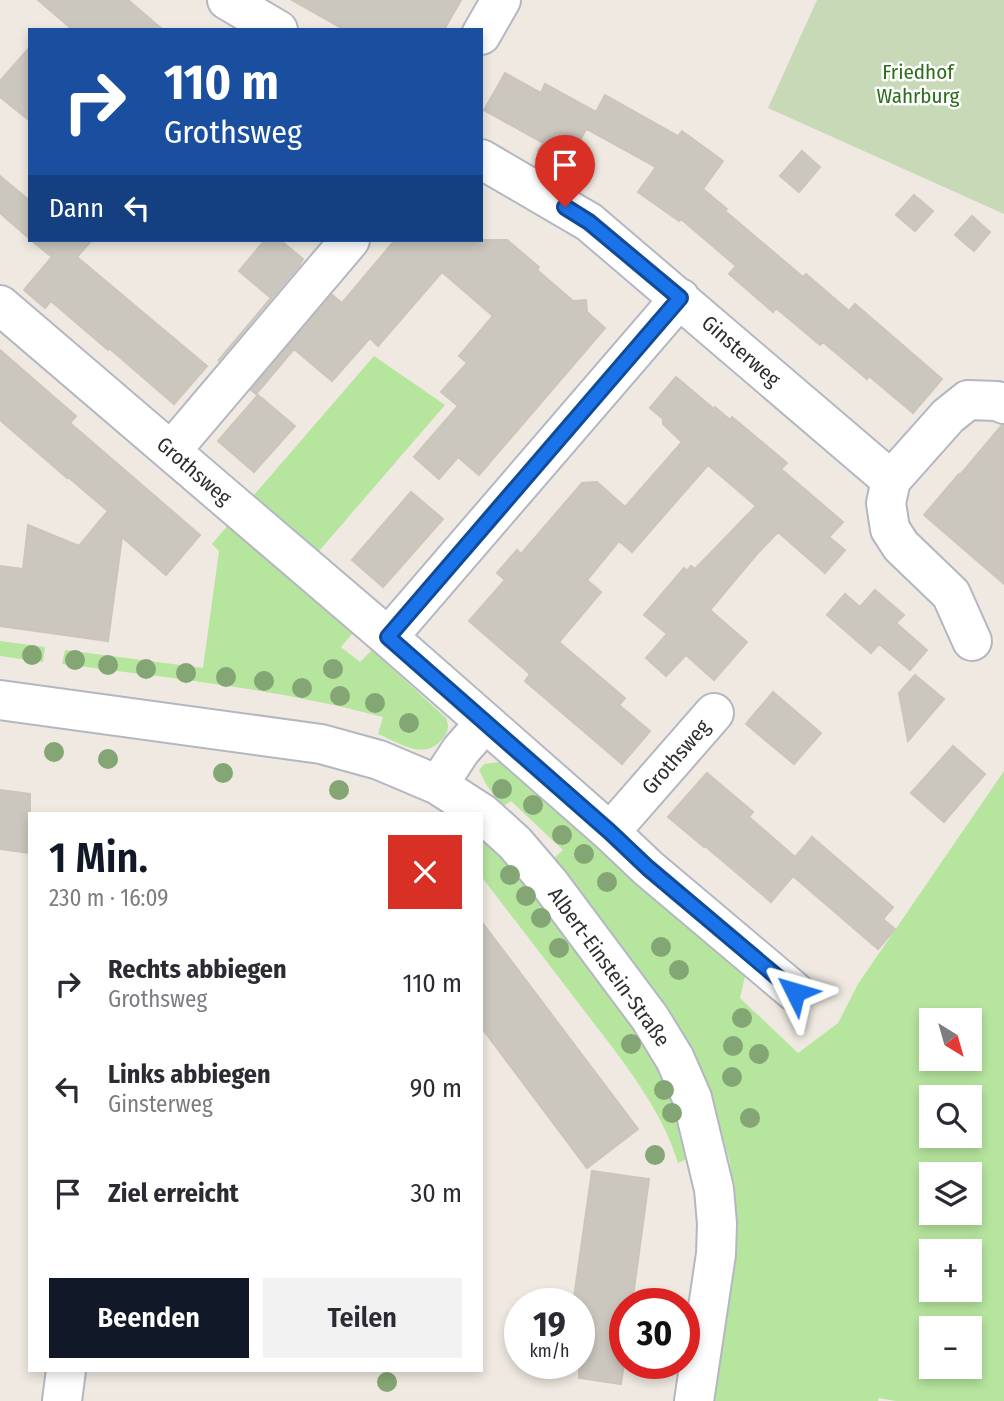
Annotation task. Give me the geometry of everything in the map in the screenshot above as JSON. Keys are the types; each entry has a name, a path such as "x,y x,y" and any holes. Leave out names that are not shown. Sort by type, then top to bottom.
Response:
{"street":[{"path":"227,0 275,28"},
{"path":"483,32 501,0"},
{"name":"Ginsterweg","path":"483,160 589,222 891,480"},
{"path":"171,451 348,242"},
{"path":"388,637 680,298"},
{"name":"Grothsweg","path":"0,305 388,637 648,868 795,992"},
{"path":"972,641 951,594 901,546 890,529 886,503 891,480 948,416 968,400 997,401 1004,404"},
{"name":"Albert-Einstein-Straße","path":"0,700 321,744 379,760 438,785 480,812"},
{"name":"Grothsweg","path":"610,832 714,713"},
{"path":"438,785 460,750 485,723"},
{"name":"Albert-Einstein-Straße","path":"483,814 515,843 550,884 650,1018 675,1059 692,1098 714,1189 717,1224 716,1254 694,1401"},
{"path":"62,1401 66,1372"}],"green space":[{"name":"Friedhof Wahrburg","path":"817,0 1004,0 1004,214 768,108"},
{"path":"374,356 445,405 313,558 248,502"},
{"path":"234,518 247,528 247,542 329,614 342,613 364,633 359,639 352,634 341,647 360,662 372,650 446,718 447,731 436,745 420,750 403,746 378,734 383,717 343,707 224,685 62,664 65,650 203,668 219,551 212,544"},
{"path":"0,641 45,647 43,662 0,656"},
{"path":"484,764 512,764 746,972 740,998 798,1053 838,1023 858,984 1004,771 1004,1401 896,1401 879,1398 878,1401 713,1401 736,1261 736,1221 730,1163 713,1103 550,862 563,850 511,801 502,807 479,770"},
{"path":"483,841 513,869 638,1034 661,1074 679,1114 691,1157 678,1163 651,1103 612,1047 483,879"}],"building":[{"path":"38,0 128,0 161,28 71,28"},
{"path":"292,0 461,0 445,28 341,28"},
{"path":"28,49 28,119 0,97 0,81"},
{"path":"505,73 541,93 545,84 596,112 605,95 678,136 682,131 723,161 703,189 727,209 725,211 803,277 806,274 849,311 855,304 942,379 913,413 823,342 820,345 776,308 773,312 729,274 736,266 681,219 679,221 638,192 656,167 587,129 592,119 565,166 538,151 543,143 484,110"},
{"path":"802,151 820,167 799,192 780,176"},
{"path":"0,176 28,199 28,237 0,213"},
{"path":"914,195 933,211 915,231 896,215"},
{"path":"972,216 990,232 974,251 955,235"},
{"path":"507,240 573,301 586,300 587,312 605,328 479,475 458,457 439,479 414,457 458,406 441,392 467,363 459,356 493,316 442,272 378,346 370,338 332,381 294,349 256,394 251,390 332,295 342,303 393,242"},
{"path":"33,242 90,242 77,257 207,366 174,404 51,301 45,308 24,290 52,257"},
{"path":"263,242 282,242 303,259 299,266 218,361 271,298 239,271"},
{"path":"0,350 76,416 70,423 200,535 166,575 122,537 108,641 0,626 0,566 23,569 28,525 79,546 108,511 0,420"},
{"path":"676,377 714,409 715,407 730,420 732,417 787,463 781,469 843,522 829,537 845,550 825,573 778,532 710,610 747,642 714,680 686,655 666,676 646,658 667,634 644,615 684,568 687,571 691,566 695,569 756,506 708,465 632,552 619,541 587,580 601,592 559,642 625,698 619,705 650,731 622,764 525,681 530,674 469,621 505,580 497,573 517,550 521,554 582,483 597,482 625,507 682,442 650,408"},
{"path":"258,395 295,426 254,472 218,441"},
{"path":"1004,425 1004,584 924,515"},
{"path":"411,492 443,519 383,587 352,560"},
{"path":"875,590 904,615 896,623 927,650 910,670 879,644 871,653 827,615 845,594 860,607"},
{"path":"915,675 944,699 908,741 899,693"},
{"path":"773,692 821,733 794,764 746,724"},
{"path":"953,746 985,774 944,822 911,793"},
{"path":"707,773 753,812 749,817 795,857 812,837 893,907 883,919 895,929 878,949 793,876 771,902 668,817"},
{"path":"0,790 30,794 28,853 0,849"},
{"path":"483,924 638,1129 587,1168 483,1030"},
{"path":"592,1171 649,1179 634,1288 609,1288 609,1379 622,1379 621,1384 586,1379 595,1379 595,1288 575,1288"}],"route":[{"path":"565,207 589,222 680,298 388,637 648,868 795,992"}]}
